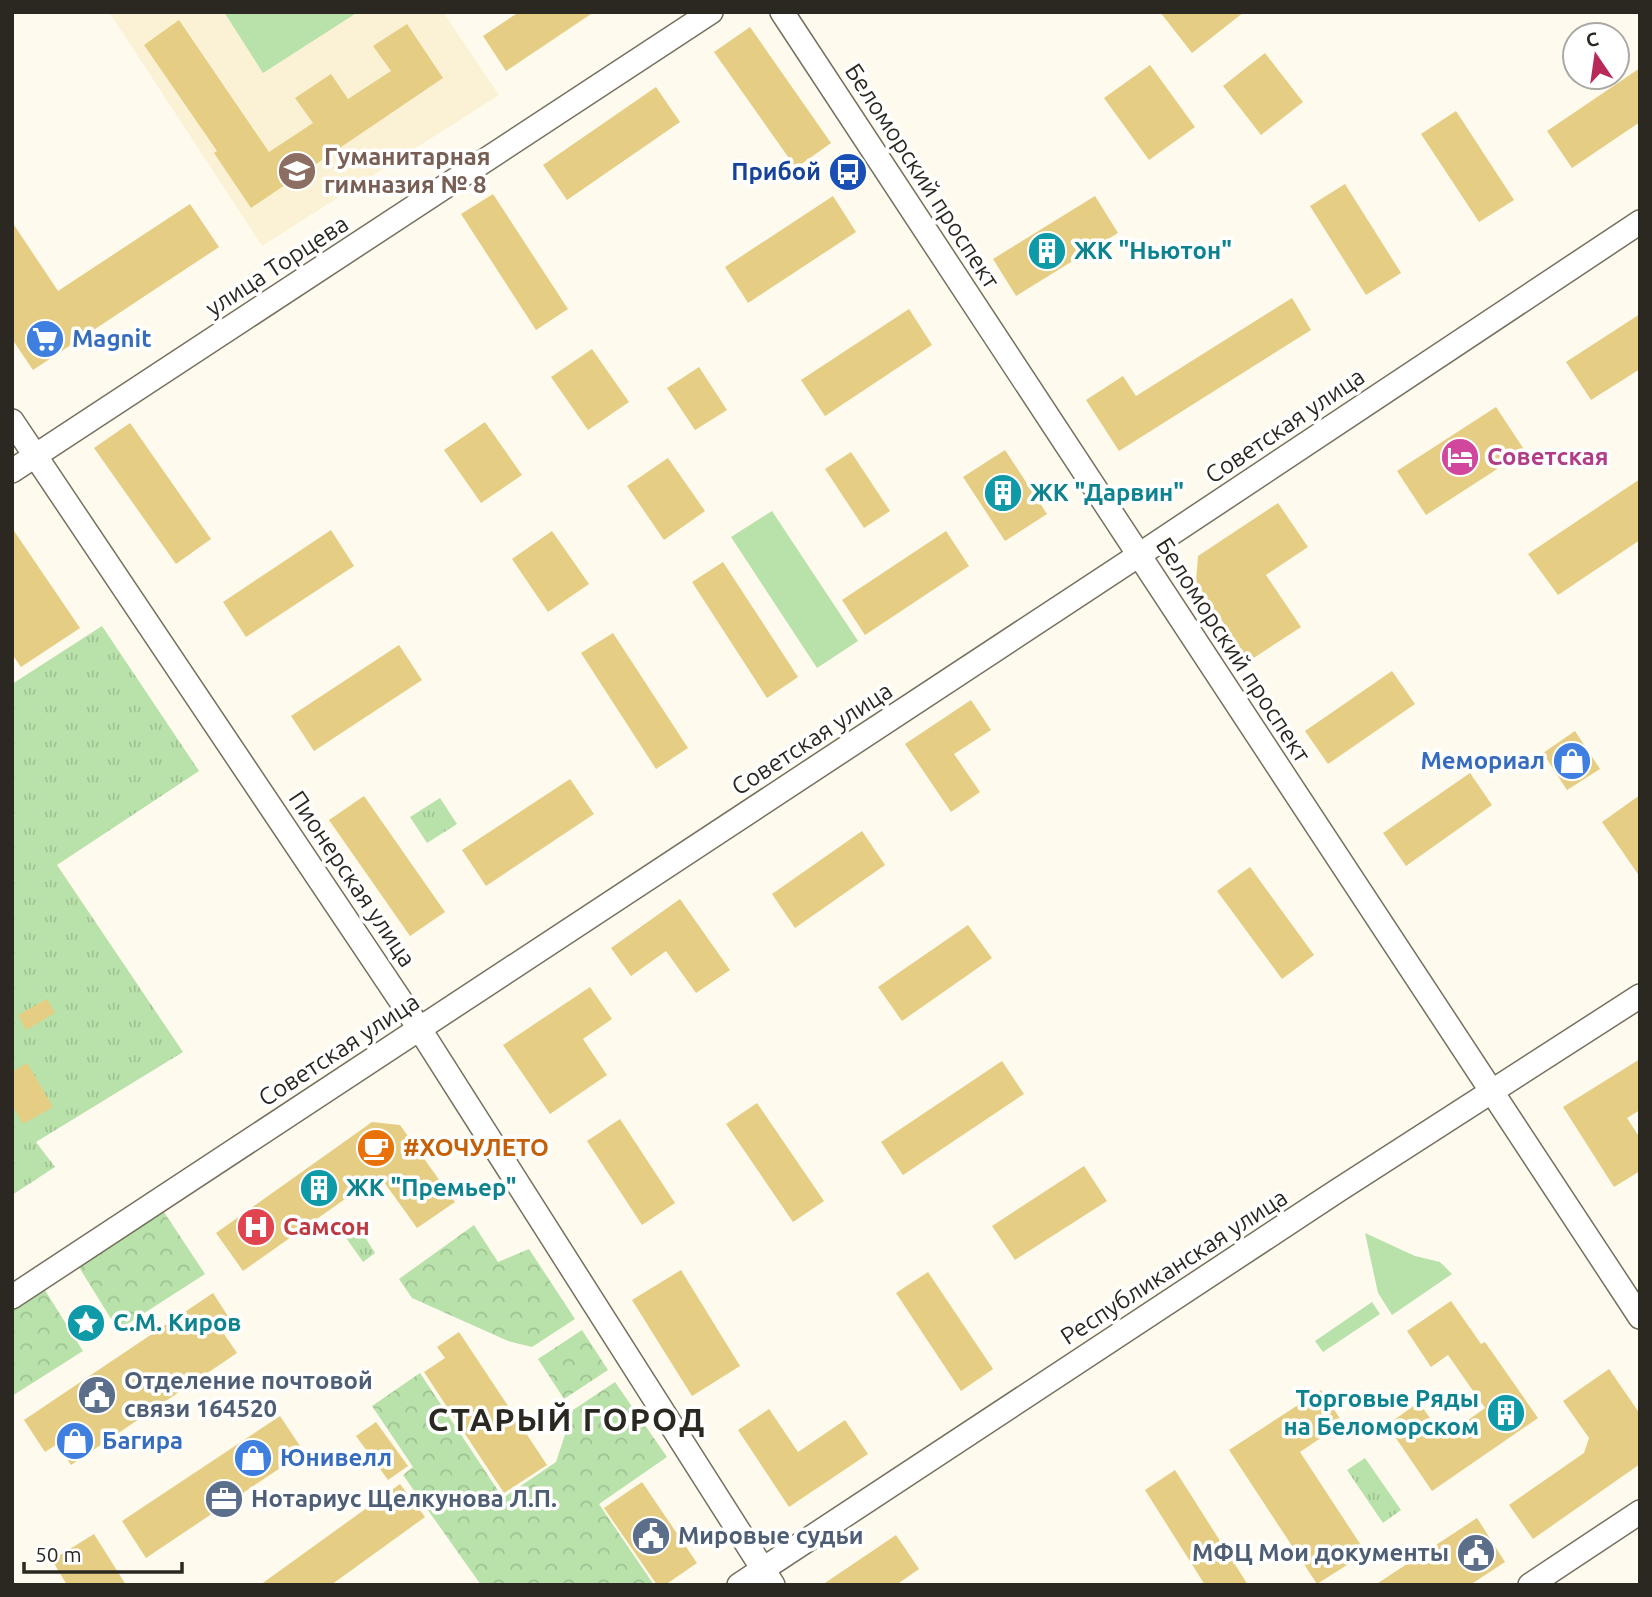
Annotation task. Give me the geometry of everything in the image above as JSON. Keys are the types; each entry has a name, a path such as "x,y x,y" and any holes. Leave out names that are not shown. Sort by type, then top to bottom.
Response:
{"street":[{"name":"улица Торцева","path":"12,471 711,12"},
{"name":"Беломорский проспект","path":"782,12 1640,1317"},
{"name":"Советская улица","path":"12,1297 1640,222"},
{"name":"Пионерская улица","path":"12,421 419,1028 768,1577"},
{"name":"Республиканская улица","path":"739,1585 768,1577 1492,1091 1640,996"},
{"path":"1530,1585 1640,1512"}],"shaded area":[{"name":"Гуманитарная гимназия № 8","path":"109,12 443,12 499,95 262,246"}],"green space":[{"path":"224,12 358,12 263,73"},
{"path":"772,511 858,641 817,668 731,537"},
{"path":"102,626 199,771 57,865 183,1052 36,1142 55,1167 12,1195 12,684"},
{"path":"440,798 457,824 427,843 410,817"},
{"path":"162,1209 205,1274 118,1330 77,1264"},
{"path":"474,1225 498,1262 529,1249 575,1319 532,1347 508,1341 412,1298 399,1279"},
{"path":"358,1226 375,1253 363,1262 344,1235"},
{"path":"1365,1233 1415,1256 1440,1262 1452,1274 1392,1315 1378,1293"},
{"path":"43,1287 83,1351 12,1396 12,1307"},
{"path":"1372,1302 1380,1314 1323,1352 1315,1341"},
{"path":"582,1330 608,1370 564,1399 538,1359"},
{"path":"420,1373 503,1498 556,1462 573,1410 615,1382 667,1457 599,1504 654,1585 481,1585 403,1475 413,1467 372,1406"},
{"path":"1365,1458 1401,1510 1383,1523 1347,1470"}],"building":[{"path":"519,12 594,12 506,71 483,36"},
{"path":"1160,12 1244,12 1192,53"},
{"path":"179,20 269,152 313,123 295,98 331,74 348,99 391,71 373,46 407,24 443,78 251,208 214,153 217,151 144,45"},
{"path":"750,27 831,143 796,168 714,52"},
{"path":"1265,53 1303,102 1261,135 1223,86"},
{"path":"1150,65 1195,127 1149,160 1104,98"},
{"path":"1640,68 1640,122 1572,168 1547,131 1606,91 1631,91 1631,74"},
{"path":"656,87 680,122 567,200 543,165"},
{"path":"1456,111 1514,200 1479,222 1421,134"},
{"path":"1345,184 1401,273 1366,295 1310,206"},
{"path":"493,194 568,309 536,330 461,214"},
{"path":"833,196 856,232 748,303 725,267"},
{"name":"ЖК \"Ньютон\"","path":"1095,196 1118,233 1016,296 993,259"},
{"path":"190,204 219,247 33,370 12,339 12,222 58,291"},
{"path":"1292,298 1311,330 1119,451 1086,400 1123,376 1136,396"},
{"path":"909,309 932,345 825,416 801,380"},
{"path":"1640,314 1640,369 1591,400 1566,362"},
{"path":"592,349 629,402 588,430 551,377"},
{"path":"699,367 727,410 695,430 667,388"},
{"path":"1496,407 1525,451 1426,515 1397,471"},
{"path":"485,422 522,475 481,503 444,450"},
{"path":"130,423 211,539 176,564 94,448"},
{"name":"ЖК \"Дарвин\"","path":"1005,450 1047,514 1005,541 963,477"},
{"path":"851,452 890,511 864,528 825,469"},
{"path":"668,458 705,511 664,540 627,486"},
{"path":"1640,479 1640,540 1558,595 1528,554"},
{"path":"1278,503 1308,547 1266,575 1301,627 1249,661 1196,582 1198,556"},
{"path":"12,528 80,628 21,667 12,654"},
{"path":"331,530 354,566 246,637 223,602"},
{"path":"552,531 589,584 548,612 512,559"},
{"path":"946,531 969,566 865,635 842,600"},
{"path":"723,562 798,677 767,698 692,582"},
{"path":"613,633 688,748 656,769 581,653"},
{"path":"399,645 422,680 314,751 291,716"},
{"path":"1392,671 1415,704 1328,764 1305,731"},
{"path":"971,700 991,730 954,754 980,792 951,812 905,744"},
{"name":"Мемориал","path":"1575,731 1600,769 1567,790 1543,753"},
{"path":"1470,773 1492,805 1406,866 1383,833"},
{"path":"570,779 594,814 486,886 462,850"},
{"path":"1640,795 1640,877 1602,822"},
{"path":"364,796 445,912 410,936 329,820"},
{"path":"862,831 885,865 795,928 772,894"},
{"path":"1250,867 1314,955 1282,979 1217,891"},
{"path":"680,899 730,970 696,993 666,951 631,976 611,948"},
{"path":"968,925 992,958 902,1021 878,987"},
{"path":"590,987 612,1019 583,1039 607,1075 550,1114 503,1045"},
{"path":"47,999 55,1013 26,1030 18,1015"},
{"path":"1640,1059 1640,1110 1627,1118 1640,1138 1640,1171 1614,1187 1563,1107"},
{"path":"1002,1061 1024,1094 903,1175 881,1142"},
{"path":"27,1063 53,1107 23,1124 12,1105 12,1072"},
{"path":"757,1103 824,1201 793,1222 726,1124"},
{"path":"620,1119 675,1203 642,1225 587,1141"},
{"name":"ЖК \"Премьер\"","path":"372,1122 400,1125 455,1202 417,1228 379,1175 243,1271 216,1233"},
{"path":"1084,1166 1107,1201 1015,1260 992,1226"},
{"path":"681,1270 740,1366 692,1396 632,1300"},
{"path":"928,1272 993,1369 961,1391 896,1293"},
{"path":"213,1293 235,1327 224,1334 237,1353 71,1465 57,1444 45,1452 24,1420"},
{"name":"Торговые Ряды на Беломорском","path":"1451,1301 1481,1344 1485,1342 1538,1418 1432,1491 1387,1425 1419,1402 1443,1438 1485,1408 1448,1355 1431,1367 1407,1331"},
{"path":"459,1332 547,1465 504,1493 424,1372 445,1358 437,1347"},
{"path":"1609,1369 1640,1414 1640,1464 1533,1539 1509,1505 1584,1453 1589,1438 1563,1401"},
{"path":"1321,1390 1343,1423 1300,1452 1366,1553 1317,1584 1229,1450"},
{"path":"769,1409 798,1452 845,1420 868,1454 789,1507 738,1430"},
{"path":"280,1416 304,1452 146,1558 122,1521"},
{"path":"376,1422 408,1466 388,1480 356,1436"},
{"path":"1175,1470 1248,1585 1205,1585 1145,1490"},
{"name":"Мировые судьи","path":"642,1482 697,1563 665,1585 657,1585 604,1508"},
{"path":"400,1484 425,1517 331,1585 260,1585"},
{"path":"1477,1518 1505,1562 1470,1585 1375,1585"},
{"path":"94,1534 126,1585 67,1585 52,1560"},
{"path":"896,1535 919,1569 896,1585 822,1585"}],"place":[{"name":"Гуманитарная гимназия № 8","path":"297,171"},
{"name":"Прибой","path":"848,172"},
{"name":"ЖК \"Ньютон\"","path":"1047,251"},
{"name":"Magnit","path":"45,339"},
{"name":"Советская","path":"1460,457"},
{"name":"ЖК \"Дарвин\"","path":"1003,493"},
{"name":"Мемориал","path":"1572,761"},
{"name":"#ХОЧУЛЕТО","path":"376,1148"},
{"name":"ЖК \"Премьер\"","path":"319,1188"},
{"name":"Самсон","path":"256,1227"},
{"name":"С.М. Киров","path":"86,1323"},
{"name":"Отделение почтовой связи 164520","path":"97,1395"},
{"name":"Торговые Ряды на Беломорском","path":"1506,1413"},
{"name":"Багира","path":"75,1441"},
{"name":"Юнивелл","path":"253,1458"},
{"name":"Нотариус Щелкунова Л.П.","path":"224,1499"},
{"name":"Мировые судьи","path":"651,1536"},
{"name":"МФЦ Мои документы","path":"1476,1553"}],"district":[{"name":"СТАРЫЙ ГОРОД","path":"567,1420"}]}
